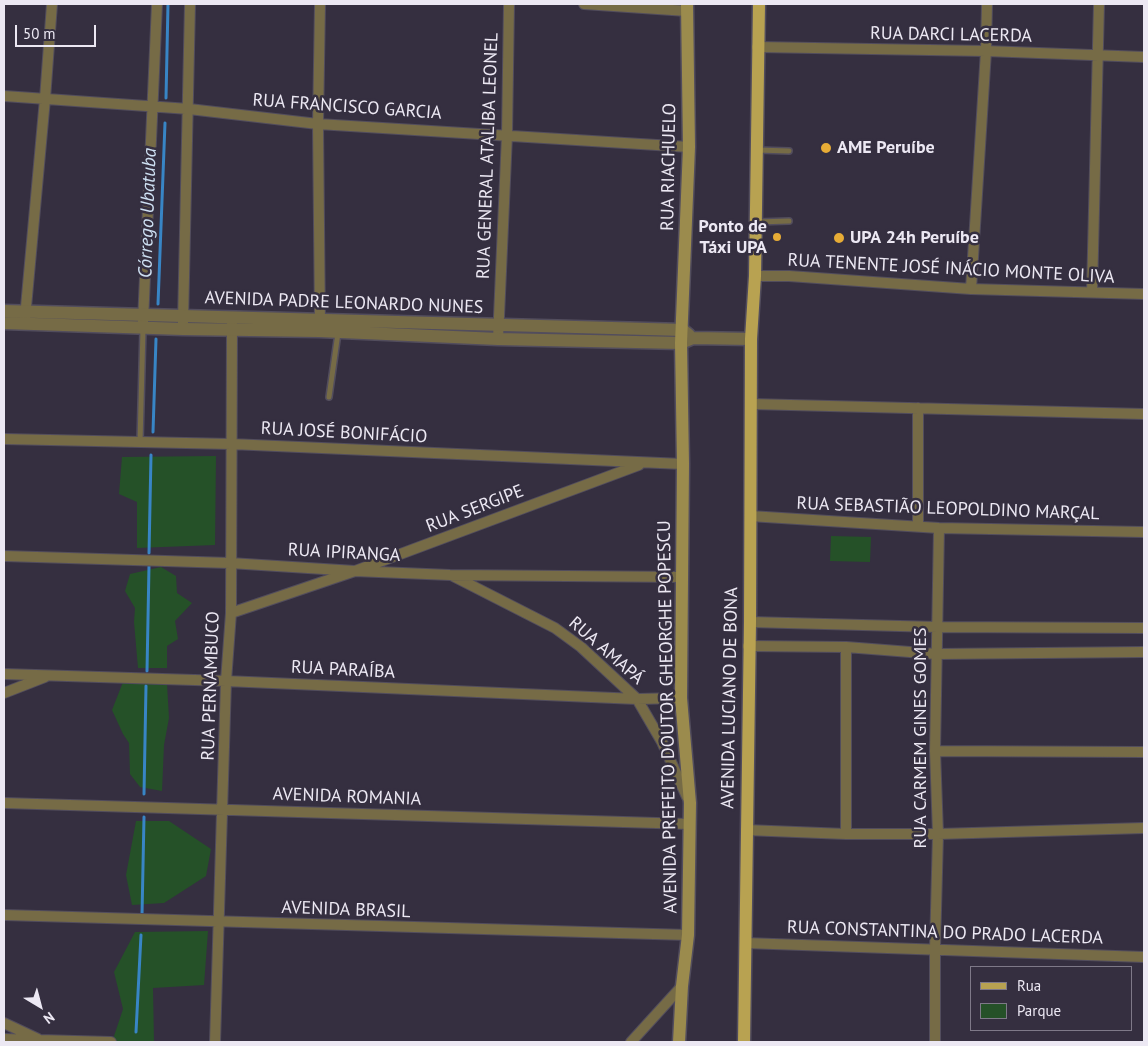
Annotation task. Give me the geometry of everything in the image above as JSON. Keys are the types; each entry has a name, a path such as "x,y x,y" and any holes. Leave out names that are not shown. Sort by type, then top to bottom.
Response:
{"main road":[{"name":"AVENIDA LUCIANO DE BONA","path":"744,1042 748,646 750,622 751,339 755,276 759,4"},
{"name":"RUA RIACHUELO","path":"686,337 689,147 687,7"},
{"name":"AVENIDA PREFEITO DOUTOR GHEORGHE POPESCU","path":"679,1042 682,986 688,935 690,803 681,698 686,337"}],"street":[{"path":"25,318 52,4"},
{"path":"143,328 157,4"},
{"path":"183,330 190,4"},
{"path":"320,4 318,124 320,326"},
{"name":"RUA GENERAL ATALIBA LEONEL","path":"498,339 507,135 509,4"},
{"path":"584,4 687,7"},
{"path":"971,289 986,51 987,4"},
{"path":"1092,292 1099,4"},
{"name":"RUA DARCI LACERDA","path":"757,47 986,51 1144,57"},
{"name":"RUA FRANCISCO GARCIA","path":"4,96 189,109 318,124 689,147"},
{"name":"RUA TENENTE JOSÉ INÁCIO MONTE OLIVA","path":"755,276 789,276 971,289 1144,294"},
{"name":"AVENIDA PADRE LEONARDO NUNES","path":"4,311 25,318 143,328 183,330 232,324"},
{"name":"AVENIDA PADRE LEONARDO NUNES","path":"4,324 25,318 143,315 183,316 232,324 320,326 498,324 686,337"},
{"name":"RUA PERNAMBUCO","path":"215,1042 226,681 231,613 232,324"},
{"name":"AVENIDA PADRE LEONARDO NUNES","path":"320,326 338,332 498,339 686,337"},
{"path":"686,337 751,339"},
{"path":"751,404 1144,414"},
{"path":"918,408 918,526"},
{"name":"RUA JOSÉ BONIFÁCIO","path":"4,438 231,444 683,464"},
{"name":"RUA SERGIPE","path":"231,613 355,572 645,462"},
{"name":"RUA SEBASTIÃO LEOPOLDINO MARÇAL","path":"750,516 939,528 1144,532"},
{"name":"RUA CARMEM GINES GOMES","path":"935,1042 938,834 935,751 939,528"},
{"name":"RUA IPIRANGA","path":"4,556 230,563 355,572 450,575 682,577"},
{"name":"RUA AMAPÁ","path":"450,575 556,628 581,647 637,699 662,742 690,803"},
{"path":"750,622 937,627 1144,628"},
{"path":"748,646 846,647 936,654 1144,652"},
{"path":"846,647 846,834"},
{"name":"RUA PARAÍBA","path":"4,674 226,681 637,699 681,698"},
{"path":"4,693 48,675"},
{"path":"935,751 1144,752"},
{"name":"AVENIDA ROMANIA","path":"4,803 689,824"},
{"path":"746,830 846,834 938,834 1144,828"},
{"name":"AVENIDA BRASIL","path":"4,915 219,923 688,935"},
{"name":"RUA CONSTANTINA DO PRADO LACERDA","path":"745,943 935,948 1144,957"},
{"path":"631,1042 682,986"},
{"path":"4,1023 41,1041"},
{"path":"4,1039 111,1042"}],"lane":[{"path":"756,150 789,151"},
{"path":"756,222 789,221"},
{"path":"140,442 143,328"},
{"path":"329,397 338,332"}],"green space":[{"path":"216,456 215,545 137,548 137,502 119,494 122,457"},
{"path":"831,536 871,537 870,562 830,561"},
{"path":"161,567 176,576 177,593 192,603 175,621 178,639 167,646 167,668 138,668 134,622 135,608 125,591 130,574"},
{"path":"123,682 167,684 169,718 164,745 162,791 140,787 130,774 129,743 112,710"},
{"path":"136,821 169,821 211,849 206,876 164,903 132,905 126,875"},
{"path":"208,931 204,985 153,988 154,1042 112,1042 123,1009 114,972 135,932"}],"waterway":[{"name":"Córrego Ubatuba","path":"166,98 168,4"},
{"name":"Córrego Ubatuba","path":"158,304 165,123"},
{"name":"Córrego Ubatuba","path":"153,432 156,339"},
{"name":"Córrego Ubatuba","path":"149,553 151,455"},
{"path":"147,671 149,566"},
{"path":"144,794 146,686"},
{"path":"142,915 144,817"},
{"path":"136,1032 141,935"}],"place":[{"name":"AME Peruíbe","path":"826,148"},
{"name":"Ponto de Táxi UPA","path":"777,237"},
{"name":"UPA 24h Peruíbe","path":"839,238"}]}
